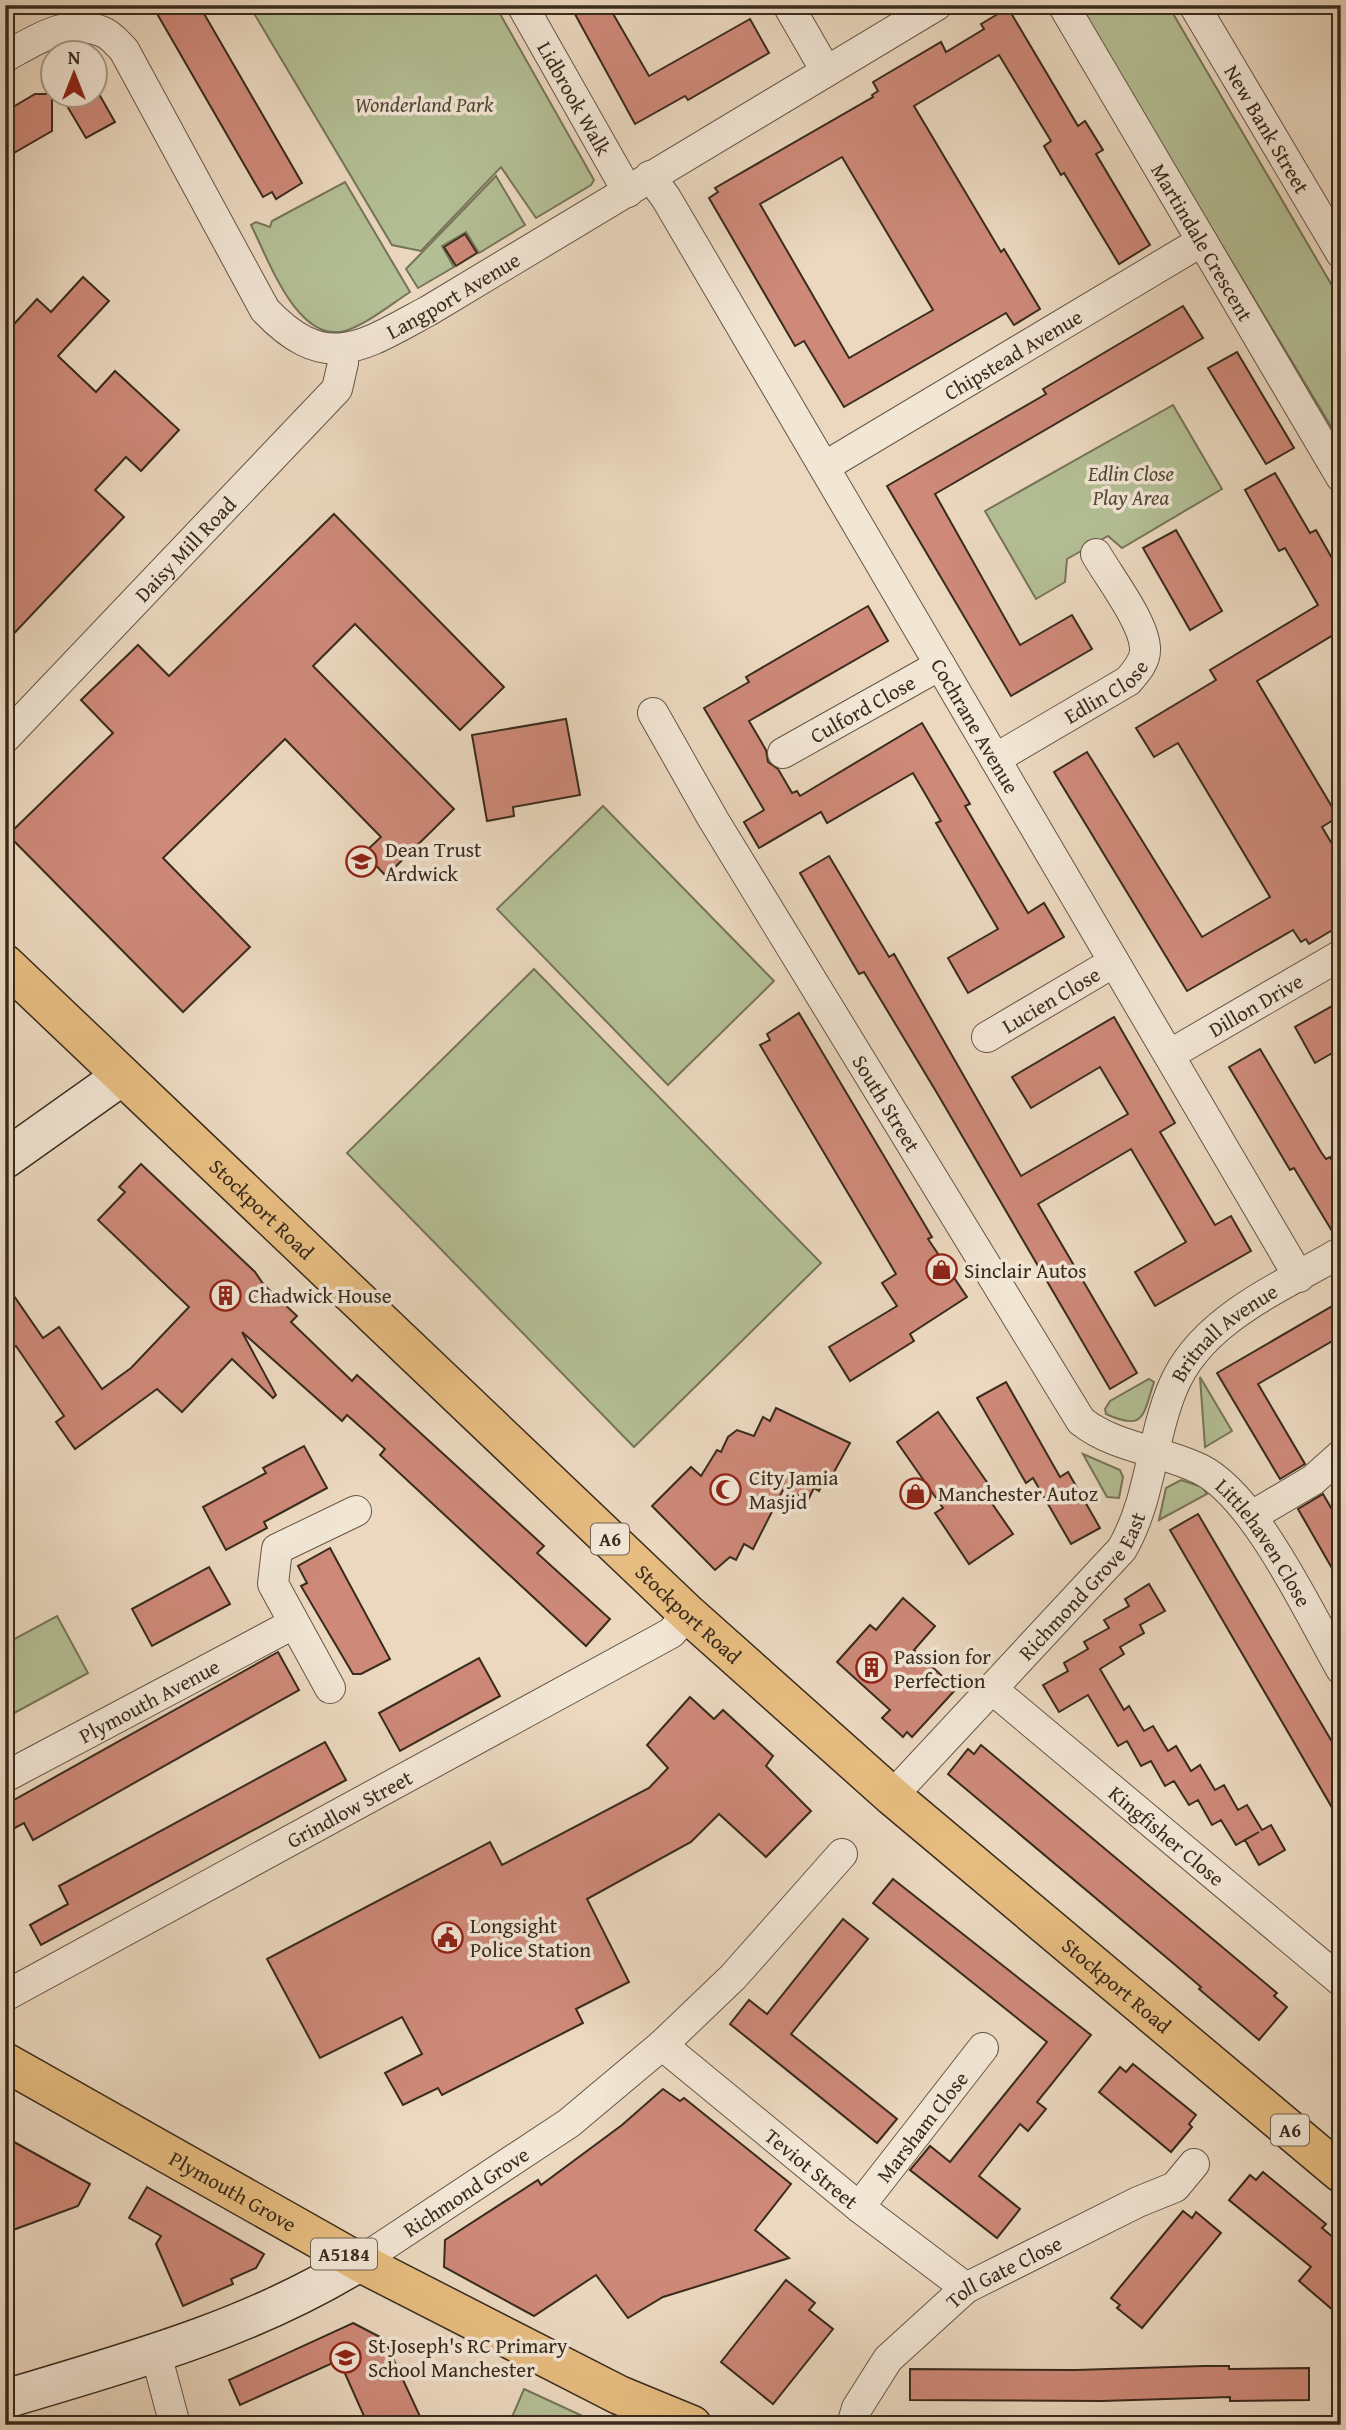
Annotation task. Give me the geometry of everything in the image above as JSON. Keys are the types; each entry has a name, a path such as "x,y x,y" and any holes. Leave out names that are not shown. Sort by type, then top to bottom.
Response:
{"main road":[{"name":"Stockport Road","path":"5,964 688,1614 892,1796 1341,2173"},
{"name":"Plymouth Grove","path":"5,2063 359,2262 619,2395 692,2425"}],"street":[{"name":"Lidbrook Walk","path":"522,5 639,184"},
{"path":"788,5 826,71"},
{"name":"Langport Avenue","path":"5,57 80,16 104,32 124,50 265,310 282,328 314,347 342,350 369,343 428,311 937,5"},
{"name":"Martindale Crescent","path":"1063,5 1341,477"},
{"name":"New Bank Street","path":"1194,5 1341,253"},
{"name":"Cochrane Avenue","path":"639,184 666,198 1299,1277"},
{"name":"Chipstead Avenue","path":"824,467 1202,241"},
{"name":"Daisy Mill Road","path":"5,738 337,389 343,363 342,350"},
{"name":"Edlin Close","path":"995,759 1128,681 1141,667 1146,649 1142,632 1096,554"},
{"name":"Culford Close","path":"783,753 940,665"},
{"name":"South Street","path":"653,713 720,831 1063,1396 1081,1421 1098,1434 1155,1452"},
{"name":"Dillon Drive","path":"1169,1055 1341,954"},
{"name":"Lucien Close","path":"987,1037 1114,962"},
{"path":"5,1159 122,1076"},
{"name":"Britnall Avenue","path":"1155,1452 1173,1387 1187,1361 1211,1334 1241,1311 1341,1252"},
{"name":"Littlehaven Close","path":"1155,1452 1222,1481 1252,1516 1341,1668"},
{"name":"Richmond Grove East","path":"892,1796 1122,1549 1135,1526 1155,1452"},
{"path":"1252,1516 1313,1480 1341,1455"},
{"path":"330,1688 273,1584 277,1549 356,1511"},
{"name":"Grindlow Street","path":"5,1996 671,1633 688,1614"},
{"name":"Plymouth Avenue","path":"5,1777 293,1623"},
{"name":"Kingfisher Close","path":"992,1689 1339,1976"},
{"name":"Richmond Grove","path":"5,2399 156,2354 318,2289 569,2123 662,2045 733,1977 842,1854"},
{"name":"Teviot Street","path":"662,2045 859,2207 966,2288"},
{"name":"Marsham Close","path":"859,2207 983,2048"},
{"name":"Toll Gate Close","path":"852,2425 857,2408 888,2359 966,2288 1138,2202 1175,2187 1194,2164"},
{"path":"156,2354 175,2425"}],"green space":[{"name":"Wonderland Park","path":"249,5 495,5 594,180 591,185 536,218 501,167 421,251 392,245"},
{"path":"1077,5 1168,5 1341,301 1341,443"},
{"path":"496,176 525,225 479,253 466,232 442,246 454,267 418,288 406,269"},
{"path":"345,182 410,292 353,328 328,332 312,325 286,295 251,225 256,222 270,227 272,221"},
{"name":"Edlin Close Play Area","path":"1173,405 1222,489 1122,548 1108,536 1067,559 1065,582 1036,599 985,511"},
{"path":"603,806 774,981 668,1085 497,909"},
{"path":"534,969 821,1263 634,1447 347,1153"},
{"path":"1200,1377 1232,1431 1205,1447"},
{"path":"1149,1379 1154,1382 1140,1417 1128,1421 1106,1414 1105,1409 1110,1401"},
{"path":"1083,1454 1120,1470 1123,1477 1119,1498 1107,1497"},
{"path":"1181,1480 1202,1487 1207,1494 1159,1520 1166,1488"},
{"path":"57,1616 88,1673 5,1718 5,1644"},
{"path":"524,2389 587,2418 584,2425 509,2424"}],"building":[{"path":"152,5 199,5 302,183 276,199 272,192 263,197"},
{"path":"570,5 608,5 649,76 750,19 769,53 688,100 685,96 635,124"},
{"path":"1008,8 1078,126 1085,121 1103,150 1096,154 1150,245 1119,264 1064,173 1061,175 1044,146 1051,141 999,55 914,106 1001,252 1004,249 1040,309 1014,325 1006,313 844,407 804,341 795,346 709,198 718,192 715,188 873,97 878,91 873,82 941,42 946,52 984,29 981,24","holes":["842,157 933,310 849,358 760,204"]},
{"path":"38,94 38,108 52,108 52,131 5,158 5,123 14,119 8,110"},
{"path":"68,108 107,108 115,122 86,138"},
{"path":"465,234 477,253 456,266 444,247"},
{"path":"83,277 109,301 58,356 96,392 115,371 179,430 141,471 126,457 95,490 124,517 5,643 5,334 37,299 51,312"},
{"path":"1183,306 1203,338 935,494 1020,645 1072,615 1092,649 1011,696 887,486 1046,394 1043,389"},
{"path":"1237,352 1294,448 1266,464 1208,368"},
{"path":"1275,473 1310,533 1316,530 1341,574 1341,645 1335,634 1257,681 1338,817 1322,827 1341,859 1341,925 1309,944 1306,939 1301,942 1293,930 1187,991 1054,772 1087,752 1202,937 1270,897 1178,743 1154,757 1136,728 1216,680 1210,670 1318,605 1285,548 1279,551 1245,490"},
{"path":"334,514 504,687 460,730 355,624 313,666 454,809 386,876 364,853 381,837 285,739 163,858 250,947 183,1012 8,835 113,733 81,700 138,645 169,676"},
{"path":"1176,530 1222,611 1190,630 1143,548"},
{"path":"868,606 888,641 749,721 766,750 768,762 778,769 792,793 797,791 800,796 922,723 970,804 965,806 1028,913 1044,903 1064,937 968,993 948,958 998,929 936,823 941,821 913,773 827,823 821,812 759,848 744,822 764,810 704,708 749,682 746,677"},
{"path":"566,719 580,795 513,807 514,816 487,821 472,735"},
{"path":"829,856 889,957 894,954 1021,1176 1128,1114 1100,1067 1031,1108 1012,1077 1114,1017 1175,1123 1160,1132 1215,1225 1231,1216 1251,1251 1155,1306 1135,1272 1186,1242 1131,1149 1038,1204 1137,1373 1110,1389 937,1093 864,972 859,974 800,873"},
{"path":"1341,1001 1341,1048 1315,1063 1295,1027"},
{"path":"799,1013 932,1237 928,1239 967,1297 910,1334 914,1341 850,1381 829,1347 897,1306 882,1283 896,1274 760,1045 770,1040 767,1034"},
{"path":"1260,1049 1321,1152 1326,1159 1330,1157 1341,1175 1341,1235 1335,1236 1294,1168 1290,1170 1229,1067"},
{"path":"141,1164 255,1272 264,1285 297,1316 291,1322 352,1381 357,1375 544,1546 537,1553 610,1619 586,1646 380,1455 385,1449 347,1415 342,1421 242,1332 276,1395 273,1398 232,1359 182,1412 157,1389 75,1449 56,1422 64,1416 16,1346 5,1353 5,1283 43,1338 59,1327 102,1389 131,1368 189,1307 98,1220 125,1192 119,1187"},
{"path":"1341,1301 1341,1336 1258,1384 1305,1464 1280,1479 1217,1373"},
{"path":"1006,1382 1060,1477 1068,1472 1100,1528 1071,1544 1033,1478 1026,1483 977,1398"},
{"name":"City Jamia Masjid","path":"776,1408 850,1443 829,1481 825,1478 819,1491 814,1488 808,1500 784,1488 753,1549 744,1544 736,1560 730,1557 715,1570 652,1506 691,1467 701,1476 717,1450 721,1452 728,1437 737,1430 754,1436 763,1417 770,1421"},
{"path":"938,1412 998,1498 991,1502 1013,1534 969,1564 935,1513 943,1508 897,1442"},
{"path":"304,1446 327,1488 264,1522 267,1528 226,1550 203,1507 266,1473 263,1468"},
{"path":"1323,1494 1341,1525 1341,1584 1298,1509"},
{"path":"1198,1514 1341,1757 1341,1823 1170,1530"},
{"path":"330,1548 390,1659 361,1674 353,1674 301,1586 307,1583 298,1566"},
{"path":"209,1567 230,1604 152,1646 132,1609"},
{"path":"1149,1584 1165,1611 1140,1625 1144,1633 1120,1647 1124,1654 1100,1669 1124,1710 1129,1706 1144,1731 1153,1726 1168,1751 1176,1746 1191,1771 1200,1765 1215,1790 1224,1785 1238,1810 1247,1805 1262,1830 1271,1825 1285,1850 1259,1865 1245,1840 1259,1832 1236,1845 1221,1820 1212,1825 1198,1800 1189,1805 1174,1781 1165,1786 1151,1761 1141,1766 1127,1741 1118,1746 1088,1695 1059,1712 1043,1685 1068,1671 1064,1663 1088,1649 1084,1642 1109,1628 1104,1620 1129,1606 1125,1599"},
{"path":"903,1598 935,1626 914,1650 956,1689 912,1737 907,1732 903,1737 882,1718 890,1710 837,1662 870,1625 876,1630"},
{"path":"278,1652 299,1690 33,1840 24,1823 5,1833 5,1805"},
{"path":"479,1658 500,1696 400,1751 379,1713"},
{"path":"690,1697 714,1719 723,1710 773,1756 766,1766 811,1811 766,1857 719,1814 691,1842 587,1899 629,1982 576,2009 583,2023 442,2095 438,2088 403,2105 385,2073 422,2054 402,2017 320,2058 267,1959 490,1842 502,1865 649,1788 668,1768 647,1745"},
{"path":"325,1742 346,1780 41,1945 30,1925 68,1904 59,1886"},
{"path":"981,1745 1277,1993 1274,1996 1287,2007 1259,2040 1173,1963 948,1774 968,1749 974,1754"},
{"path":"893,1879 1091,2035 1037,2102 1046,2109 1028,2131 1020,2124 979,2176 1020,2209 997,2238 910,2170 930,2146 950,2162 1047,2042 873,1903"},
{"path":"843,1919 868,1939 791,2034 897,2119 877,2143 730,2024 749,2000 767,2014"},
{"path":"1133,2064 1196,2115 1189,2124 1192,2127 1171,2152 1099,2092 1120,2067 1126,2072"},
{"path":"663,2089 680,2101 684,2098 791,2184 755,2230 789,2258 663,2297 628,2318 596,2275 534,2316 444,2267 445,2240 538,2180 541,2185 622,2125"},
{"path":"5,2137 90,2184 78,2206 5,2233"},
{"path":"1263,2172 1326,2224 1322,2228 1341,2244 1341,2317 1299,2281 1311,2267 1229,2200 1250,2175 1256,2180"},
{"path":"147,2187 264,2254 256,2268 231,2279 233,2284 183,2306 156,2244 161,2236 129,2218"},
{"path":"1183,2211 1192,2218 1196,2212 1221,2233 1142,2328 1117,2308 1120,2305 1111,2298"},
{"path":"786,2280 815,2303 809,2310 833,2329 773,2404 721,2362"},
{"path":"353,2323 384,2339 424,2425 368,2425 339,2360 240,2405 229,2380"},
{"path":"1229,2366 1229,2369 1309,2368 1309,2400 1230,2401 1230,2397 1102,2401 910,2400 910,2369 1076,2370"}],"place":[{"name":"Dean Trust Ardwick","path":"362,861"},
{"name":"Sinclair Autos","path":"941,1270"},
{"name":"Chadwick House","path":"225,1295"},
{"name":"City Jamia Masjid","path":"726,1489"},
{"name":"Manchester Autoz","path":"915,1493"},
{"name":"Passion for Perfection","path":"871,1668"},
{"name":"Longsight Police Station","path":"447,1937"},
{"name":"St Joseph's RC Primary School Manchester","path":"345,2357"}]}
